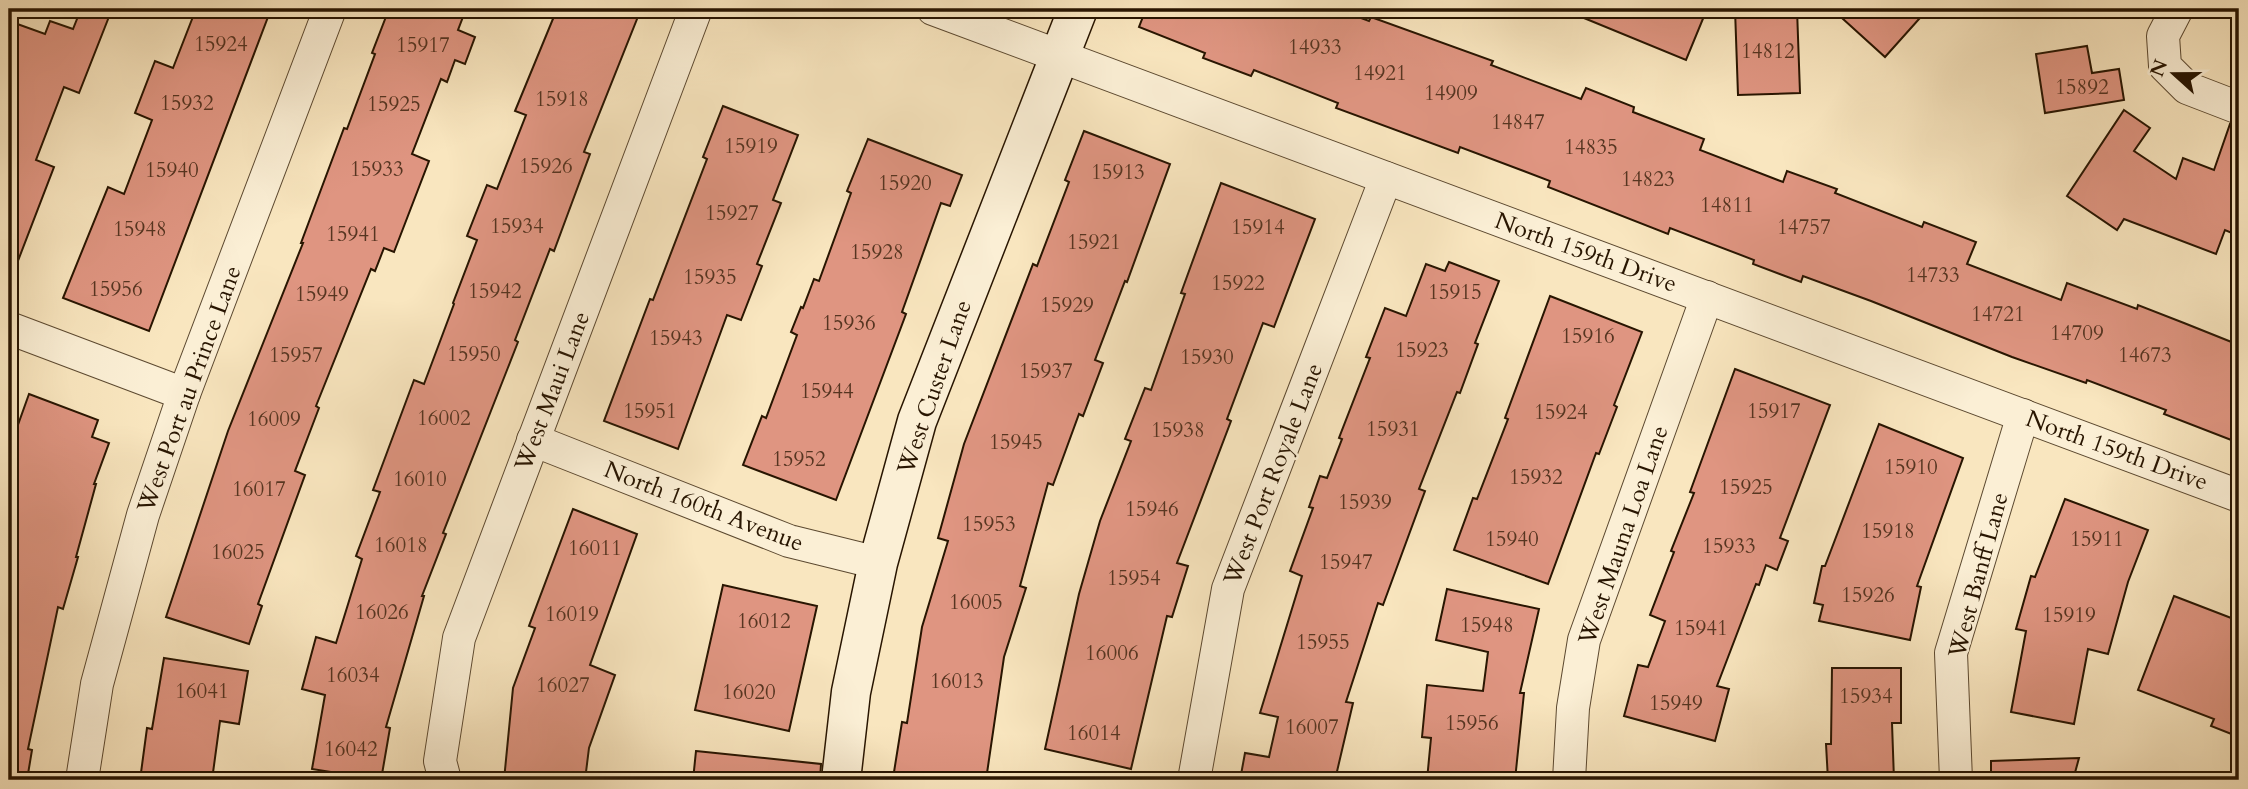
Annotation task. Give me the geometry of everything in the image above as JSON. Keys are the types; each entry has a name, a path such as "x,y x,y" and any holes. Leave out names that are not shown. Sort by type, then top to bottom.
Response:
{"street":[{"name":"West Port au Prince Lane","path":"82,780 97,684 143,515 184,394 330,9"},
{"name":"West Maui Lane","path":"444,780 440,761 459,638 696,9"},
{"name":"North 159th Drive","path":"933,9 2239,496"},
{"name":"West Custer Lane","path":"841,780 851,692 877,563 917,421 1078,9"},
{"path":"2176,9 2163,36 2165,66 2187,88 2239,108"},
{"name":"West Port Royale Lane","path":"1194,780 1228,589 1386,178"},
{"name":"West Mauna Loa Lane","path":"1569,780 1573,708 1584,640 1707,297"},
{"path":"9,328 184,394"},
{"name":"West Banff Lane","path":"1956,780 1951,653 2023,415"},
{"name":"North 160th Avenue","path":"533,440 789,541 877,563"}],"building":[{"path":"81,9 112,9 79,93 64,87 36,160 54,167 11,279 9,21 45,34 50,21 73,29"},
{"path":"196,9 271,9 149,331 63,298 108,187 124,194 152,120 135,113 155,61 173,68"},
{"path":"389,9 466,9 458,30 475,37 465,64 455,60 447,82 441,79 412,154 429,161 394,252 384,248 375,271 371,269 316,406 319,408 295,471 305,475 258,604 262,606 249,644 166,617 228,431 303,243 344,128 347,129"},
{"path":"557,9 641,9 584,152 590,154 554,251 550,249 515,340 518,342 443,533 446,534 422,596 386,727 390,728 381,780 312,769 325,695 302,689 316,637 336,643 362,559 356,556 380,492 373,490 414,380 424,384 477,240 467,236 487,185 497,189 526,115 515,111"},
{"path":"1146,9 1337,9 1369,21 1371,17 1493,61 1491,65 1581,99 1586,88 1634,107 1633,112 1704,139 1700,150 1783,182 1787,171 1837,189 1835,193 1922,227 1924,222 1976,242 1967,264 2061,300 2067,283 2137,309 2138,305 2184,323 2239,345 2239,443 2164,414 2166,410 2087,380 2086,383 2012,357 1803,276 1801,282 1753,264 1754,260 1670,228 1668,234 1548,187 1550,181 1460,147 1458,153 1336,108 1338,103 1254,70 1251,76 1203,58 1205,53 1139,27"},
{"path":"1562,9 1707,9 1686,60"},
{"path":"1735,9 1797,9 1800,93 1738,95"},
{"path":"1832,9 1928,9 1885,57"},
{"path":"2087,46 2092,73 2119,69 2124,100 2045,113 2036,54"},
{"path":"723,106 798,135 773,200 781,203 757,264 762,266 741,320 727,315 678,449 604,421 707,159 703,157"},
{"path":"2124,110 2150,128 2134,151 2176,179 2183,158 2214,170 2230,124 2239,126 2239,236 2225,230 2216,254 2124,219 2117,230 2067,196"},
{"path":"1084,131 1170,164 1095,360 1103,363 1083,416 1079,414 1053,485 1048,483 1020,586 1026,588 1004,657 986,780 941,780 894,772 902,722 907,723 922,627 948,541 938,538 964,444 1033,264 1037,266 1069,182 1065,180"},
{"path":"868,139 962,175 950,206 941,203 902,312 906,314 836,500 743,465 762,416 766,418 797,335 791,332 801,307 803,308 814,279 819,281 851,193 847,191"},
{"path":"1221,183 1315,219 1274,327 1263,323 1227,419 1231,421 1177,563 1188,566 1172,617 1167,616 1131,769 1045,749 1079,594 1100,521 1131,441 1125,439 1145,388 1151,390 1185,294 1181,293"},
{"path":"1449,262 1499,281 1475,343 1478,344 1460,393 1457,392 1419,489 1425,491 1383,605 1378,603 1346,702 1353,703 1335,780 1240,780 1245,753 1269,757 1278,717 1260,713 1302,576 1290,571 1313,508 1309,507 1320,476 1327,478 1342,439 1339,438 1370,358 1366,357 1385,308 1406,316 1426,264 1445,271"},
{"path":"1550,296 1642,332 1614,405 1617,407 1599,454 1596,453 1548,584 1454,550 1473,498 1477,499 1508,419 1505,418"},
{"path":"1735,369 1830,405 1780,538 1788,541 1777,570 1766,565 1759,585 1756,584 1717,686 1729,689 1715,741 1624,716 1638,665 1648,667 1665,621 1650,615 1694,493 1690,492"},
{"path":"29,394 98,420 92,437 109,443 94,484 63,609 58,607 28,749 32,750 27,780 9,780 9,450"},
{"path":"1879,424 1963,458 1917,586 1921,587 1910,640 1819,621 1823,605 1814,603 1822,566 1825,566"},
{"path":"2065,499 2148,530 2128,582 2108,654 2088,649 2074,724 2011,712 2026,631 2016,629 2031,576 2035,577"},
{"path":"573,509 637,534 590,665 615,675 589,748 585,780 504,780 513,688 535,628 529,626"},
{"path":"723,585 817,606 789,731 695,710"},
{"path":"1447,589 1539,609 1520,693 1524,693 1515,780 1427,780 1431,738 1422,737 1427,685 1483,691 1488,652 1436,640"},
{"path":"2174,596 2239,621 2239,737 2211,726 2214,719 2138,690"},
{"path":"164,658 248,671 239,724 220,721 212,780 140,780 147,728 152,729"},
{"path":"1832,668 1901,668 1901,723 1892,723 1894,780 1828,780 1826,744 1831,744"},
{"path":"696,751 821,764 820,780 693,780"},
{"path":"2079,758 2073,780 1991,780 1991,761"}]}
